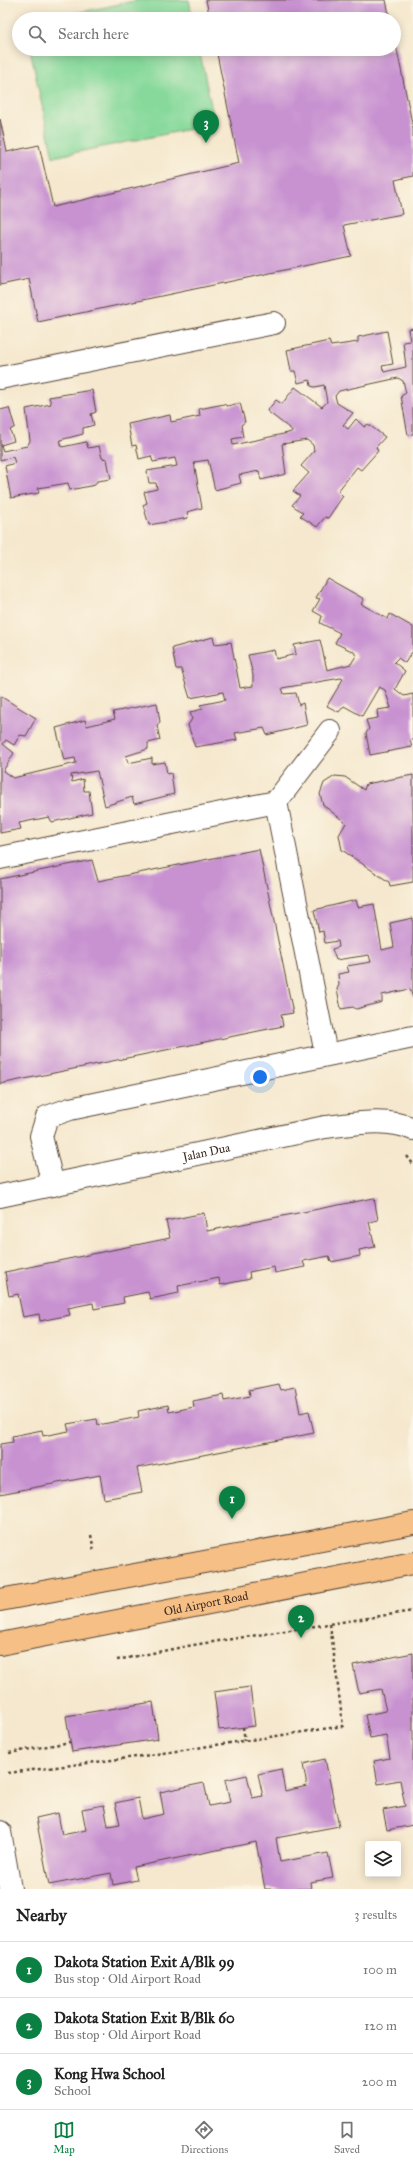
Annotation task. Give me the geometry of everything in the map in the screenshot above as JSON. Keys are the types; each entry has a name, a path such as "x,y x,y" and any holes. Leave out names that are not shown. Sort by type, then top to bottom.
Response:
{"main road":[{"path":"0,1600 413,1523"},
{"name":"Old Airport Road","path":"0,1644 413,1563"}],"street":[{"path":"0,378 274,323"},
{"path":"0,858 276,802 330,731"},
{"path":"276,802 326,1054"},
{"path":"53,1185 41,1136 47,1117 70,1109 326,1054 413,1037"},
{"name":"Jalan Dua","path":"0,1196 325,1127 380,1122 398,1124 413,1129"},
{"path":"0,1832 10,1889"}],"path":[{"path":"91,1535 94,1551"},
{"path":"117,1660 193,1645 413,1610"},
{"path":"8,1773 136,1757 343,1726 330,1624"},
{"path":"243,1727 245,1741"},
{"path":"9,1753 70,1742"}],"green space":[{"path":"139,0 189,0 192,12 81,12"},
{"path":"31,56 200,56 215,124 53,157"}],"building":[{"path":"206,0 386,0 389,12 209,12"},
{"path":"217,56 398,56 413,128 413,176 395,180 402,214 344,225 351,256 38,322 29,279 0,285 0,119 7,152 39,145 53,207 239,163"},
{"path":"413,328 413,434 408,435 401,396 406,393 403,381 398,378 339,391 335,396 337,403 353,413 343,425 348,429 356,419 364,427 368,424 385,437 376,447 378,451 361,470 357,467 338,491 343,496 328,518 325,517 317,527 300,516 303,513 292,505 300,496 293,491 309,473 301,466 314,451 313,445 307,440 282,444 286,474 261,480 259,471 239,475 241,483 215,490 208,460 194,462 202,508 187,512 188,518 149,525 143,505 147,503 144,492 157,489 156,483 149,483 147,471 177,466 175,458 153,462 151,456 139,459 136,445 132,446 128,424 170,415 171,422 200,416 199,409 224,404 227,406 240,403 245,422 241,425 243,437 232,439 233,445 288,433 293,431 267,411 276,400 282,404 295,387 322,407 327,402 324,385 315,387 311,386 310,380 298,383 295,371 291,371 287,350 329,341 331,346 358,342 358,337 387,331 393,364 382,366 384,372 406,367 403,342 410,341 408,329"},
{"path":"92,390 96,412 91,414 94,425 83,428 83,434 60,440 62,447 86,442 88,448 99,446 102,458 107,459 111,479 97,481 95,485 70,490 68,483 38,488 39,493 11,498 5,466 15,463 13,457 0,460 0,410 9,408 15,427 10,430 14,441 1,445 3,451 27,446 30,441 26,409 51,404 49,397"},
{"path":"327,578 364,599 361,604 388,619 390,614 413,627 413,653 411,653 405,663 398,658 394,662 405,671 395,689 404,696 413,694 413,740 410,741 412,747 370,755 366,733 369,729 366,720 378,718 377,710 391,708 385,690 379,687 362,716 344,706 339,712 327,706 343,679 341,678 282,688 284,694 296,693 299,705 303,703 307,725 267,735 264,728 235,733 237,740 195,747 188,725 192,719 190,712 203,709 200,705 225,700 223,692 190,698 181,669 176,669 172,648 213,637 215,644 231,642 240,688 253,686 253,675 248,655 274,650 276,659 296,654 294,645 320,640 327,670 351,664 356,656 354,652 335,643 340,633 320,623 322,616 313,611 320,599 316,598"},
{"path":"0,696 36,718 26,736 20,735 14,745 6,740 3,744 14,753 3,771 13,778 76,763 75,758 64,760 56,728 85,720 87,726 115,719 113,712 157,703 160,722 157,726 160,740 148,743 148,749 126,756 128,763 152,758 152,764 165,762 167,774 171,773 174,794 134,804 132,797 105,806 97,771 71,775 72,782 83,779 84,791 89,791 92,813 52,822 49,817 19,823 21,829 0,833"},
{"path":"413,775 413,882 390,886 389,882 342,850 339,835 346,823 323,805 320,794 324,783 335,776 345,777 364,790 366,784"},
{"path":"259,849 293,1013 281,1015 283,1026 0,1084 0,879 92,860 98,881"},
{"path":"356,900 358,907 374,904 382,950 394,947 390,923 413,918 413,998 410,989 382,995 382,1002 356,1009 353,1007 341,1009 337,989 339,985 338,974 349,972 347,966 371,962 369,955 336,960 332,949 339,947 338,941 325,943 323,931 319,932 314,910"},
{"path":"374,1198 378,1220 369,1222 375,1247 359,1250 360,1256 331,1262 329,1256 303,1261 305,1267 275,1273 274,1267 249,1272 250,1279 220,1285 219,1278 178,1286 179,1293 150,1299 148,1292 123,1297 124,1303 94,1309 93,1303 68,1308 70,1315 40,1321 39,1314 23,1317 18,1294 9,1296 5,1272 170,1238 166,1221 204,1213 207,1231"},
{"path":"278,1384 280,1390 295,1387 300,1413 309,1411 314,1433 137,1468 142,1492 104,1499 100,1475 0,1494 0,1444 13,1442 12,1436 42,1430 43,1436 69,1431 67,1424 97,1419 98,1425 139,1417 138,1411 168,1405 169,1412 194,1407 193,1401 223,1395 224,1401 250,1396 249,1390"},
{"path":"413,1653 413,1825 387,1830 383,1810 405,1806 400,1780 378,1784 374,1761 390,1758 386,1735 370,1738 365,1715 386,1711 381,1689 359,1693 353,1665"},
{"path":"250,1687 255,1726 219,1730 214,1692"},
{"path":"153,1702 158,1739 72,1752 66,1716"},
{"path":"325,1759 339,1826 276,1838 280,1862 328,1853 333,1878 310,1882 311,1889 265,1889 256,1842 134,1867 137,1880 113,1885 111,1873 49,1885 36,1818 58,1813 62,1835 86,1830 82,1809 104,1805 108,1826 120,1824 115,1803 138,1798 142,1819 164,1814 160,1792 204,1783 209,1806 230,1802 225,1780 247,1775 252,1798 263,1796 258,1774 281,1769 285,1791 307,1786 303,1764"}],"place":[{"name":"Kong Hwa School","path":"206,143"},
{"name":"Dakota Station Exit A/Blk 99","path":"232,1519"},
{"name":"Dakota Station Exit B/Blk 60","path":"301,1638"}]}
